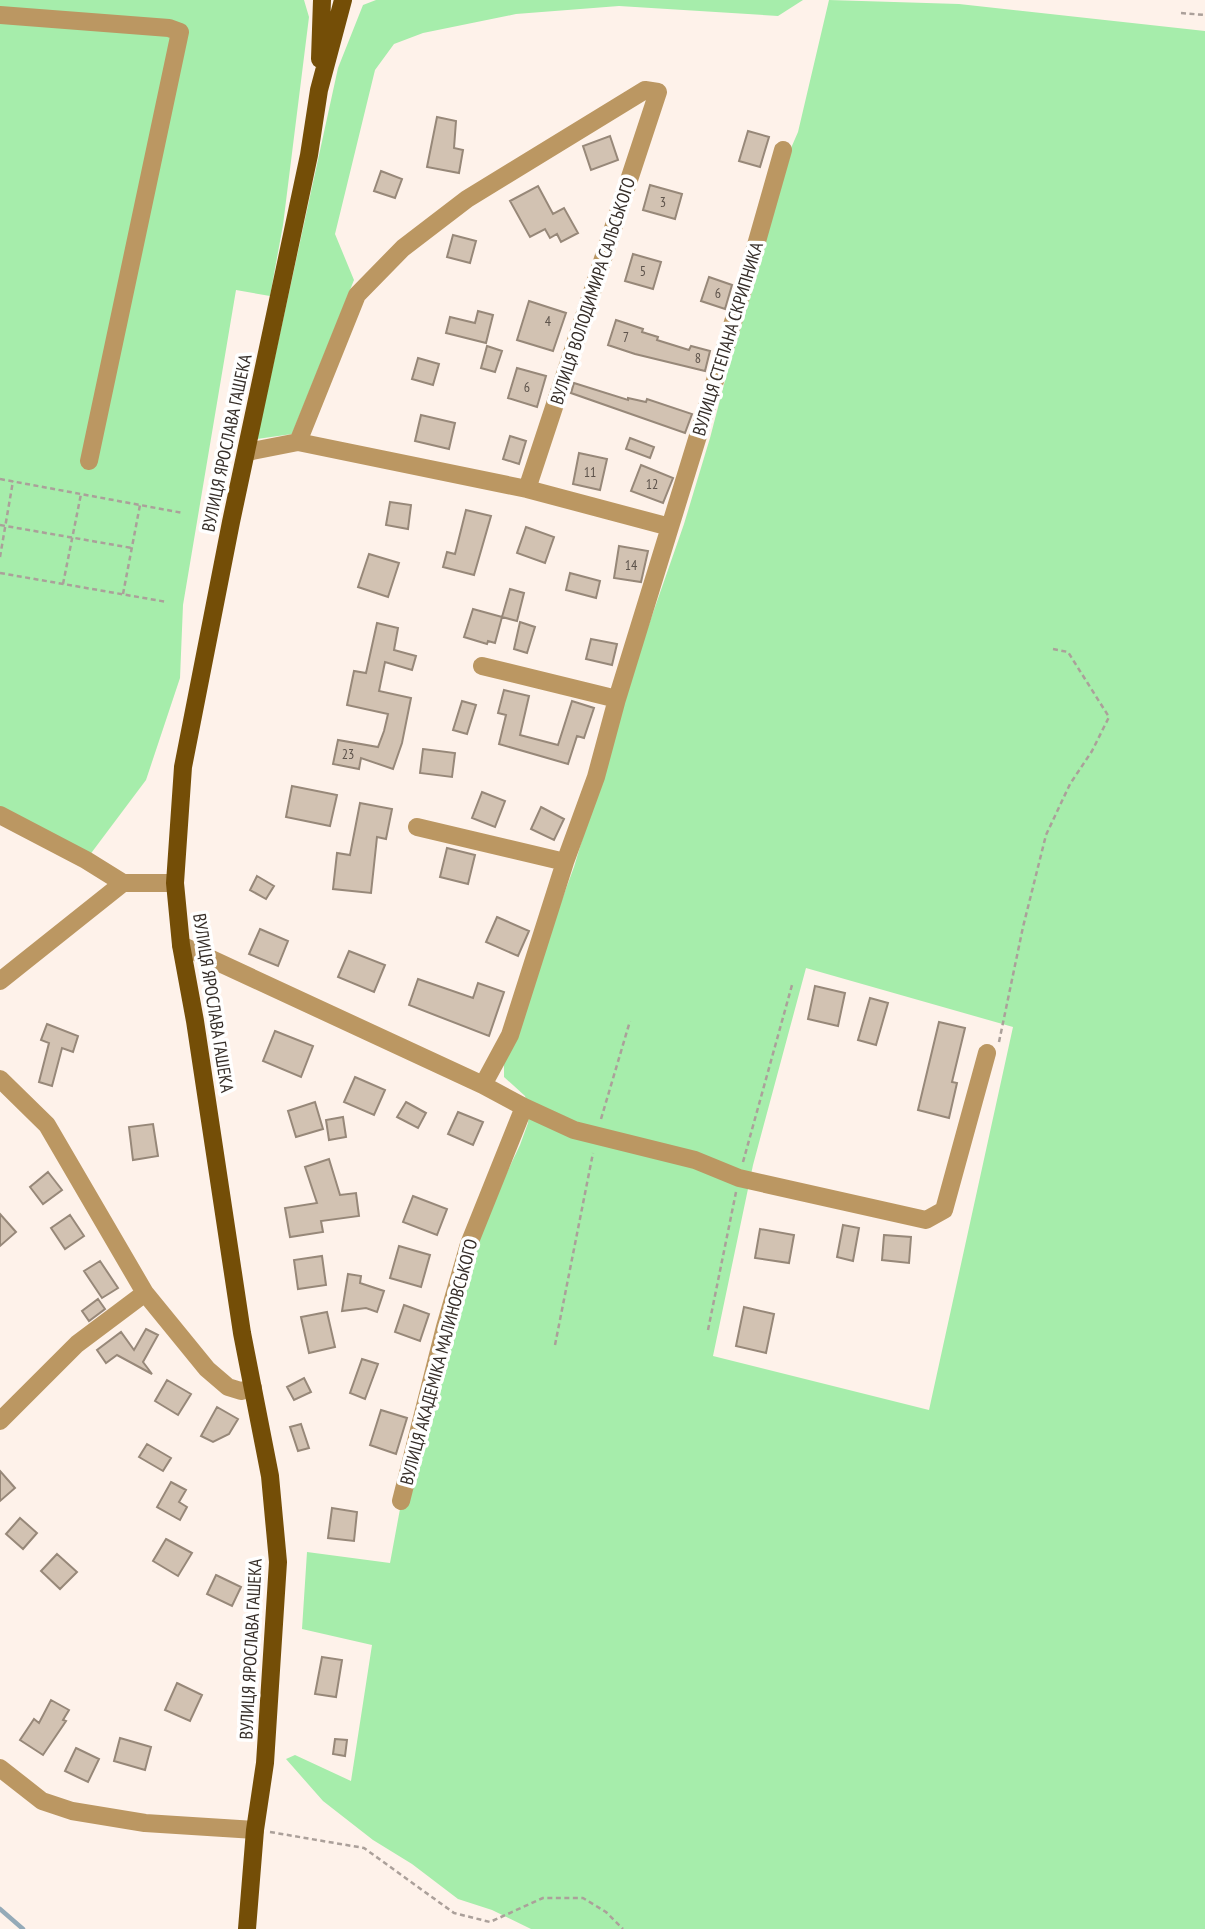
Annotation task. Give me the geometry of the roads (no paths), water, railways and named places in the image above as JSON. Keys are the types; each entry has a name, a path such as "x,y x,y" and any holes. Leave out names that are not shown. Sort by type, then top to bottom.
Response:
{"main road":[{"name":"ВУЛИЦЯ ЯРОСЛАВА ГАШЕКА","path":"319,90 322,0"},
{"name":"ВУЛИЦЯ ЯРОСЛАВА ГАШЕКА","path":"247,1929 255,1830 265,1763 278,1562 270,1476 253,1388 181,945 175,883 183,767 309,155 319,90 344,0"}],"street":[{"path":"0,15 169,28 180,32 89,461"},
{"name":"ВУЛИЦЯ ВОЛОДИМИРА САЛЬСЬКОГО","path":"298,442 357,295 403,248 467,199 514,170 645,90 658,92 527,489"},
{"name":"ВУЛИЦЯ СТЕПАНА СКРИПНИКА","path":"483,1085 510,1035 565,862 596,777 617,699 746,280 783,150"},
{"path":"247,452 298,442 527,489 670,527"},
{"path":"482,667 617,699"},
{"path":"0,815 86,860 123,883 175,883"},
{"path":"417,827 565,862"},
{"path":"0,981 123,883"},
{"path":"181,945 574,1130 695,1160 738,1178 926,1220 944,1210 987,1053"},
{"path":"0,1079 47,1125 145,1293 207,1369 228,1387 241,1391 253,1388"},
{"name":"ВУЛИЦЯ АКАДЕМІКА МАЛИНОВСЬКОГО","path":"401,1501 469,1244 524,1107"},
{"path":"0,1421 77,1344 145,1293"},
{"path":"0,1768 42,1801 72,1811 145,1823 255,1830"}],"waterway":[{"path":"0,1909 23,1929"}]}
